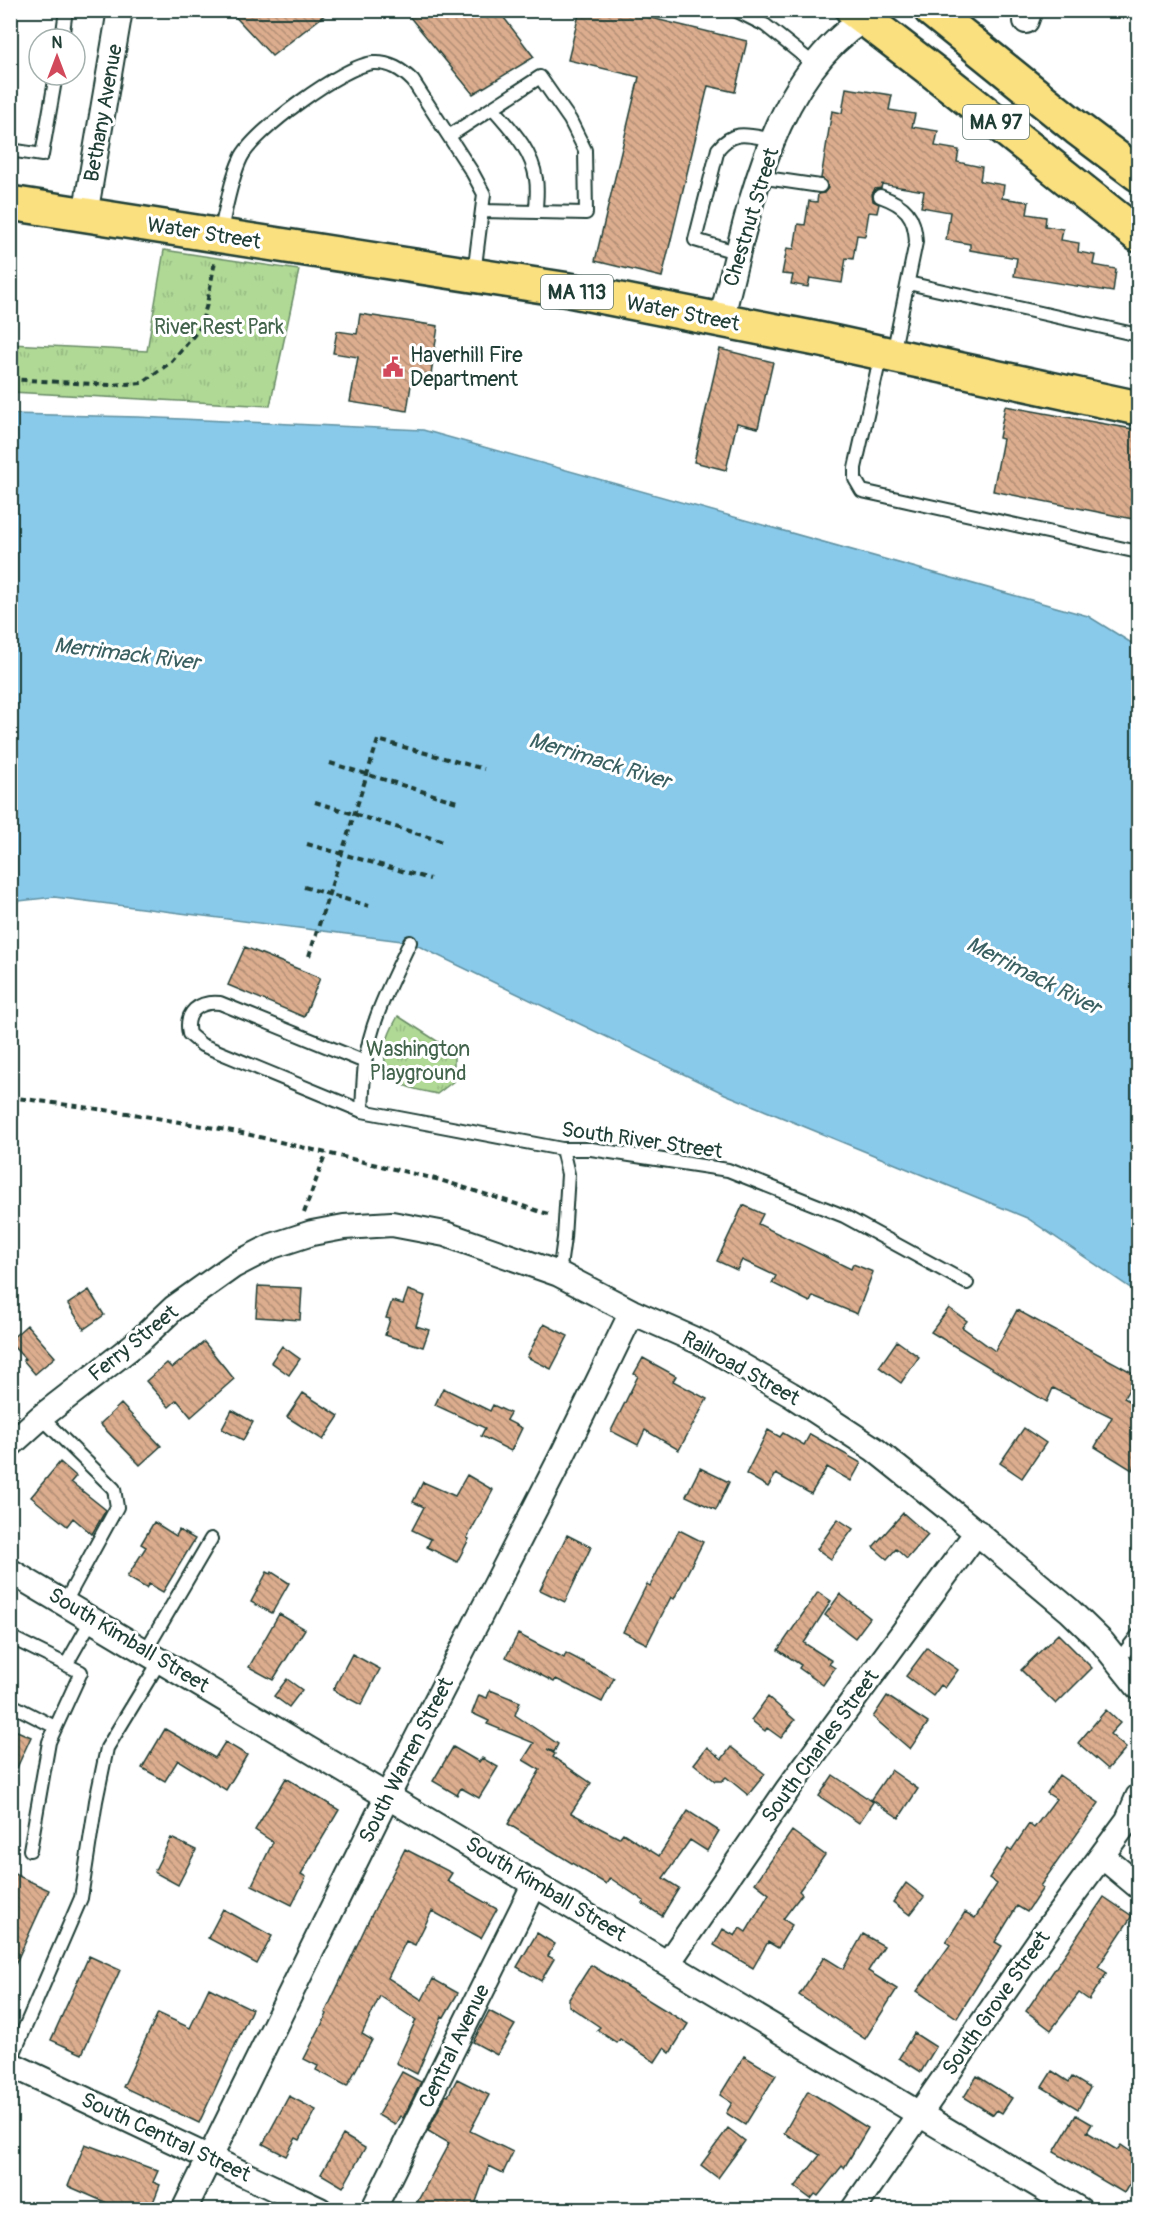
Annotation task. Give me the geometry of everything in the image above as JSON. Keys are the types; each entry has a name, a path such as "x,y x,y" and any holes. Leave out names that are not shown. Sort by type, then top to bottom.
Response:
{"main road":[{"name":"MA 97","path":"931,10 1077,128 1138,174"},
{"name":"MA 97","path":"865,13 935,73 1138,235"},
{"name":"Water Street","path":"10,203 569,291 721,320 1138,408"}],"street":[{"name":"Bethany Avenue","path":"85,215 120,10"},
{"name":"Chestnut Street","path":"721,320 759,177 791,98 827,49 865,13"},
{"name":"Railroad Street","path":"262,1250 312,1233 344,1227 392,1224 445,1234 559,1274 632,1312 702,1343 790,1394 874,1449 1069,1610 1102,1642 1138,1687"},
{"name":"Ferry Street","path":"10,1445 41,1417 139,1341 174,1308 233,1266 262,1250"},
{"name":"South Warren Street","path":"184,2210 388,1795 563,1454 632,1312"},
{"name":"South Charles Street","path":"668,1963 788,1789 976,1532"},
{"name":"South Kimball Street","path":"10,1570 1080,2210"},
{"name":"South Grove Street","path":"853,2210 918,2113 1128,1820 1138,1797"},
{"path":"1102,1856 1138,1886"},
{"name":"Central Avenue","path":"373,2210 535,1883"},
{"name":"South Central Street","path":"10,2063 321,2210"}],"lane":[{"path":"64,27 66,10"},
{"path":"735,10 765,25 815,65"},
{"path":"220,236 240,159 252,141 289,109 353,68 371,63 384,64 401,69 413,81 484,194 474,275"},
{"path":"449,136 540,77 570,120 585,150 586,213 482,211"},
{"path":"10,150 42,155 54,87"},
{"path":"493,108 518,137 531,159 536,179 536,212"},
{"path":"739,253 695,240 718,149 726,139 742,134 774,140"},
{"path":"759,177 820,186"},
{"path":"880,196 903,207 915,228 916,242 908,283 855,468 855,479 862,491 1138,552"},
{"path":"908,283 1138,335"},
{"path":"362,1111 365,1062 380,1007 410,942"},
{"name":"South River Street","path":"365,1062 220,1003 197,1006 188,1019 189,1034 202,1045 362,1111 562,1149 591,1149 728,1170 844,1216 967,1283"},
{"path":"559,1274 568,1174 562,1149"},
{"path":"41,1417 114,1489 117,1506 64,1602"},
{"path":"10,2063 81,1898 107,1748 211,1539"},
{"path":"66,1665 92,1619"},
{"path":"1118,1661 1138,1635"},
{"path":"10,1637 81,1672 49,1742 30,1850"},
{"path":"10,1704 55,1727"}],"path":[{"path":"10,379 110,385 142,383 172,362 200,327 207,304 220,236"},
{"path":"309,956 378,740 484,769"},
{"path":"330,763 457,802"},
{"path":"315,802 444,842"},
{"path":"307,844 430,879"},
{"path":"304,887 369,906"},
{"path":"10,1097 127,1113 238,1132 440,1180 565,1220"},
{"path":"302,1216 326,1153"}],"green space":[{"name":"River Rest Park","path":"164,250 299,270 270,406 11,392 11,344 147,351"},
{"name":"Washington Playground","path":"398,1016 454,1052 454,1081 437,1094 402,1084 388,1071 384,1055 385,1047"}],"water":[{"name":"Merrimack River","path":"11,414 138,417 423,430 1088,616 1138,647 1138,1293 1027,1218 725,1094 410,942 54,897 11,902"}],"building":[{"path":"229,10 331,10 272,56"},
{"path":"404,10 498,10 534,57 473,94"},
{"path":"580,10 618,10 747,41 735,92 708,86 662,277 595,261 639,77 568,60"},
{"path":"846,88 892,95 889,110 915,114 912,127 938,131 935,146 959,150 957,162 982,167 980,181 1004,185 1002,198 1029,202 1027,214 1046,217 1045,226 1063,229 1061,240 1079,243 1078,252 1095,255 1093,265 1116,269 1113,292 1014,276 1017,258 970,250 970,244 946,240 950,212 921,207 924,191 882,184 881,188 875,189 872,194 873,201 879,204 877,213 869,212 865,236 857,235 853,259 846,258 842,283 810,278 808,287 791,284 793,275 782,274 787,248 794,249 798,224 805,225 809,201 817,202 818,194 824,193 828,188 827,182 821,178 832,111 842,113"},
{"path":"360,314 438,326 431,375 413,372 407,411 350,402 358,357 333,353 337,331 357,334"},
{"path":"720,349 773,362 758,428 737,423 726,470 694,462"},
{"path":"1005,406 1138,430 1138,520 993,491 1003,439 999,438"},
{"path":"245,947 320,978 304,1017 228,985"},
{"path":"743,1205 763,1214 758,1224 851,1269 853,1264 873,1272 857,1314 813,1296 810,1302 772,1283 776,1276 742,1260 737,1270 717,1261"},
{"path":"258,1286 302,1288 300,1320 256,1317"},
{"path":"89,1290 104,1315 84,1329 68,1304"},
{"path":"408,1290 425,1296 416,1326 429,1330 423,1347 385,1335 390,1319 386,1318 392,1301 403,1304"},
{"path":"949,1308 967,1321 962,1327 995,1351 1017,1310 1137,1375 1124,1398 1138,1406 1138,1457 1132,1470 1095,1447 1112,1417 1053,1388 1047,1402 931,1332"},
{"path":"544,1324 568,1336 551,1369 527,1357"},
{"path":"27,1325 55,1357 35,1374 10,1343 10,1340"},
{"path":"897,1341 919,1357 901,1383 879,1367"},
{"path":"204,1342 234,1379 191,1417 177,1400 169,1407 146,1381 167,1363 172,1368"},
{"path":"282,1346 300,1359 289,1375 271,1362"},
{"path":"643,1358 676,1376 673,1381 707,1399 679,1450 645,1430 638,1445 611,1431 638,1376 634,1374"},
{"path":"443,1388 490,1411 493,1405 510,1413 506,1420 522,1428 511,1451 481,1436 485,1428 435,1405"},
{"path":"303,1393 339,1416 323,1440 287,1417"},
{"path":"121,1404 161,1446 140,1465 100,1424"},
{"path":"232,1410 253,1422 243,1440 222,1429"},
{"path":"1024,1428 1046,1443 1022,1478 1000,1463"},
{"path":"768,1430 780,1437 783,1433 804,1445 810,1434 861,1463 851,1481 827,1467 811,1494 776,1474 768,1487 746,1474"},
{"path":"60,1462 76,1476 71,1482 106,1510 92,1534 73,1518 67,1526 31,1497"},
{"path":"700,1468 729,1482 716,1510 686,1496"},
{"path":"467,1475 493,1490 457,1562 427,1547 431,1539 412,1530 424,1507 413,1502 423,1482 455,1496"},
{"path":"903,1513 928,1535 907,1559 896,1549 887,1559 873,1547"},
{"path":"838,1519 853,1529 831,1559 817,1549"},
{"path":"154,1522 176,1536 179,1530 195,1539 163,1592 149,1584 146,1588 127,1577 146,1547 141,1544"},
{"path":"679,1530 703,1542 674,1599 671,1597 647,1644 623,1632 647,1584 650,1586"},
{"path":"567,1535 591,1547 565,1602 540,1590"},
{"path":"267,1572 271,1574 272,1572 289,1583 272,1613 251,1602"},
{"path":"818,1592 831,1601 804,1643 832,1661 829,1664 835,1668 823,1685 799,1668 801,1665 778,1650"},
{"path":"840,1594 870,1618 855,1638 825,1615"},
{"path":"279,1614 305,1629 273,1680 249,1667"},
{"path":"518,1634 564,1658 566,1653 614,1678 602,1702 556,1679 554,1682 506,1657"},
{"path":"1058,1634 1092,1668 1056,1704 1021,1670"},
{"path":"927,1648 958,1670 945,1688 941,1685 933,1696 906,1676"},
{"path":"352,1654 380,1669 361,1705 333,1690"},
{"path":"287,1679 302,1690 289,1707 274,1696"},
{"path":"490,1690 520,1702 515,1715 558,1744 554,1752 547,1749 555,1754 553,1757 591,1783 571,1813 619,1838 623,1833 659,1856 688,1811 719,1831 707,1851 690,1840 663,1878 679,1888 662,1916 610,1878 606,1884 508,1824 540,1770 523,1760 534,1743 487,1724 489,1721 472,1713 479,1695 487,1698"},
{"path":"887,1696 928,1723 910,1749 873,1717"},
{"path":"768,1697 795,1720 781,1738 767,1728 765,1731 751,1720"},
{"path":"1106,1710 1120,1723 1110,1734 1126,1748 1108,1769 1078,1743"},
{"path":"10,1728 31,1737 10,1783"},
{"path":"165,1729 215,1758 225,1742 247,1755 226,1790 178,1760 165,1781 142,1768"},
{"path":"453,1747 479,1762 482,1758 498,1767 479,1798 461,1788 457,1795 433,1781"},
{"path":"707,1747 722,1759 731,1747 765,1774 748,1795 726,1777 722,1781 715,1781 694,1764"},
{"path":"891,1770 918,1789 899,1818 871,1799"},
{"path":"833,1775 873,1802 859,1823 819,1796"},
{"path":"1059,1775 1099,1803 1040,1886 1043,1888 1027,1912 1017,1906 995,1942 1002,1946 957,2018 917,1991 950,1945 946,1942 965,1912 975,1918 997,1884 989,1878 1008,1849 1011,1851 1029,1824 1034,1828 1056,1799 1047,1793"},
{"path":"286,1778 339,1810 301,1874 306,1877 292,1905 252,1885 273,1842 255,1830"},
{"path":"792,1831 825,1855 799,1891 802,1894 783,1919 792,1925 778,1948 768,1942 753,1968 714,1945 723,1929 735,1936 740,1928 746,1932 769,1894 755,1883"},
{"path":"171,1838 196,1850 178,1885 154,1872"},
{"path":"405,1849 452,1873 447,1881 497,1909 481,1938 432,1911 415,1945 406,1941 388,1978 422,2000 433,1979 458,1993 444,2017 442,2016 417,2074 396,2063 416,2020 380,1996 362,2034 372,2040 347,2086 316,2070 318,2066 304,2059"},
{"path":"10,1872 49,1890 10,1976"},
{"path":"906,1883 924,1897 910,1915 893,1902"},
{"path":"1104,1897 1132,1916 1098,1967 1107,1973 1089,2000 1079,1993 1051,2030 1026,2011"},
{"path":"223,1909 272,1936 257,1964 208,1938"},
{"path":"537,1933 555,1944 548,1956 554,1959 541,1981 517,1967"},
{"path":"863,1934 884,1946 868,1971 897,1989 865,2039 799,1995 824,1957 843,1969"},
{"path":"89,1956 120,1970 82,2054 51,2040"},
{"path":"591,1965 688,2024 670,2053 664,2048 655,2062 620,2039 617,2043 597,2030 600,2027 569,2006 569,1999"},
{"path":"209,1988 252,2009 199,2123 123,2087 158,2013 190,2028"},
{"path":"489,2011 515,2025 497,2055 473,2042"},
{"path":"914,2033 936,2047 921,2072 899,2058"},
{"path":"744,2056 776,2075 745,2125 726,2113 732,2103 720,2095"},
{"path":"1052,2071 1069,2082 1072,2077 1090,2088 1078,2109 1042,2087"},
{"path":"402,2072 421,2082 403,2118 400,2116 395,2125 378,2115"},
{"path":"977,2076 1012,2098 1002,2113 997,2110 993,2115 964,2097"},
{"path":"457,2079 489,2095 470,2131 513,2152 503,2173 489,2166 473,2210 413,2210 449,2143 428,2131 446,2095 448,2096"},
{"path":"808,2091 868,2128 844,2168 842,2166 818,2196 815,2194 811,2199 795,2187 820,2155 784,2133"},
{"path":"289,2096 316,2110 300,2140 296,2138 286,2156 263,2144"},
{"path":"1076,2115 1092,2124 1087,2132 1117,2150 1121,2145 1138,2157 1138,2170 1124,2193 1054,2152"},
{"path":"728,2128 745,2141 718,2178 701,2165"},
{"path":"343,2135 365,2148 343,2187 321,2174"},
{"path":"85,2144 158,2171 153,2182 160,2185 150,2210 123,2210 68,2186"}],"place":[{"name":"Haverhill Fire Department","path":"393,367"}]}
